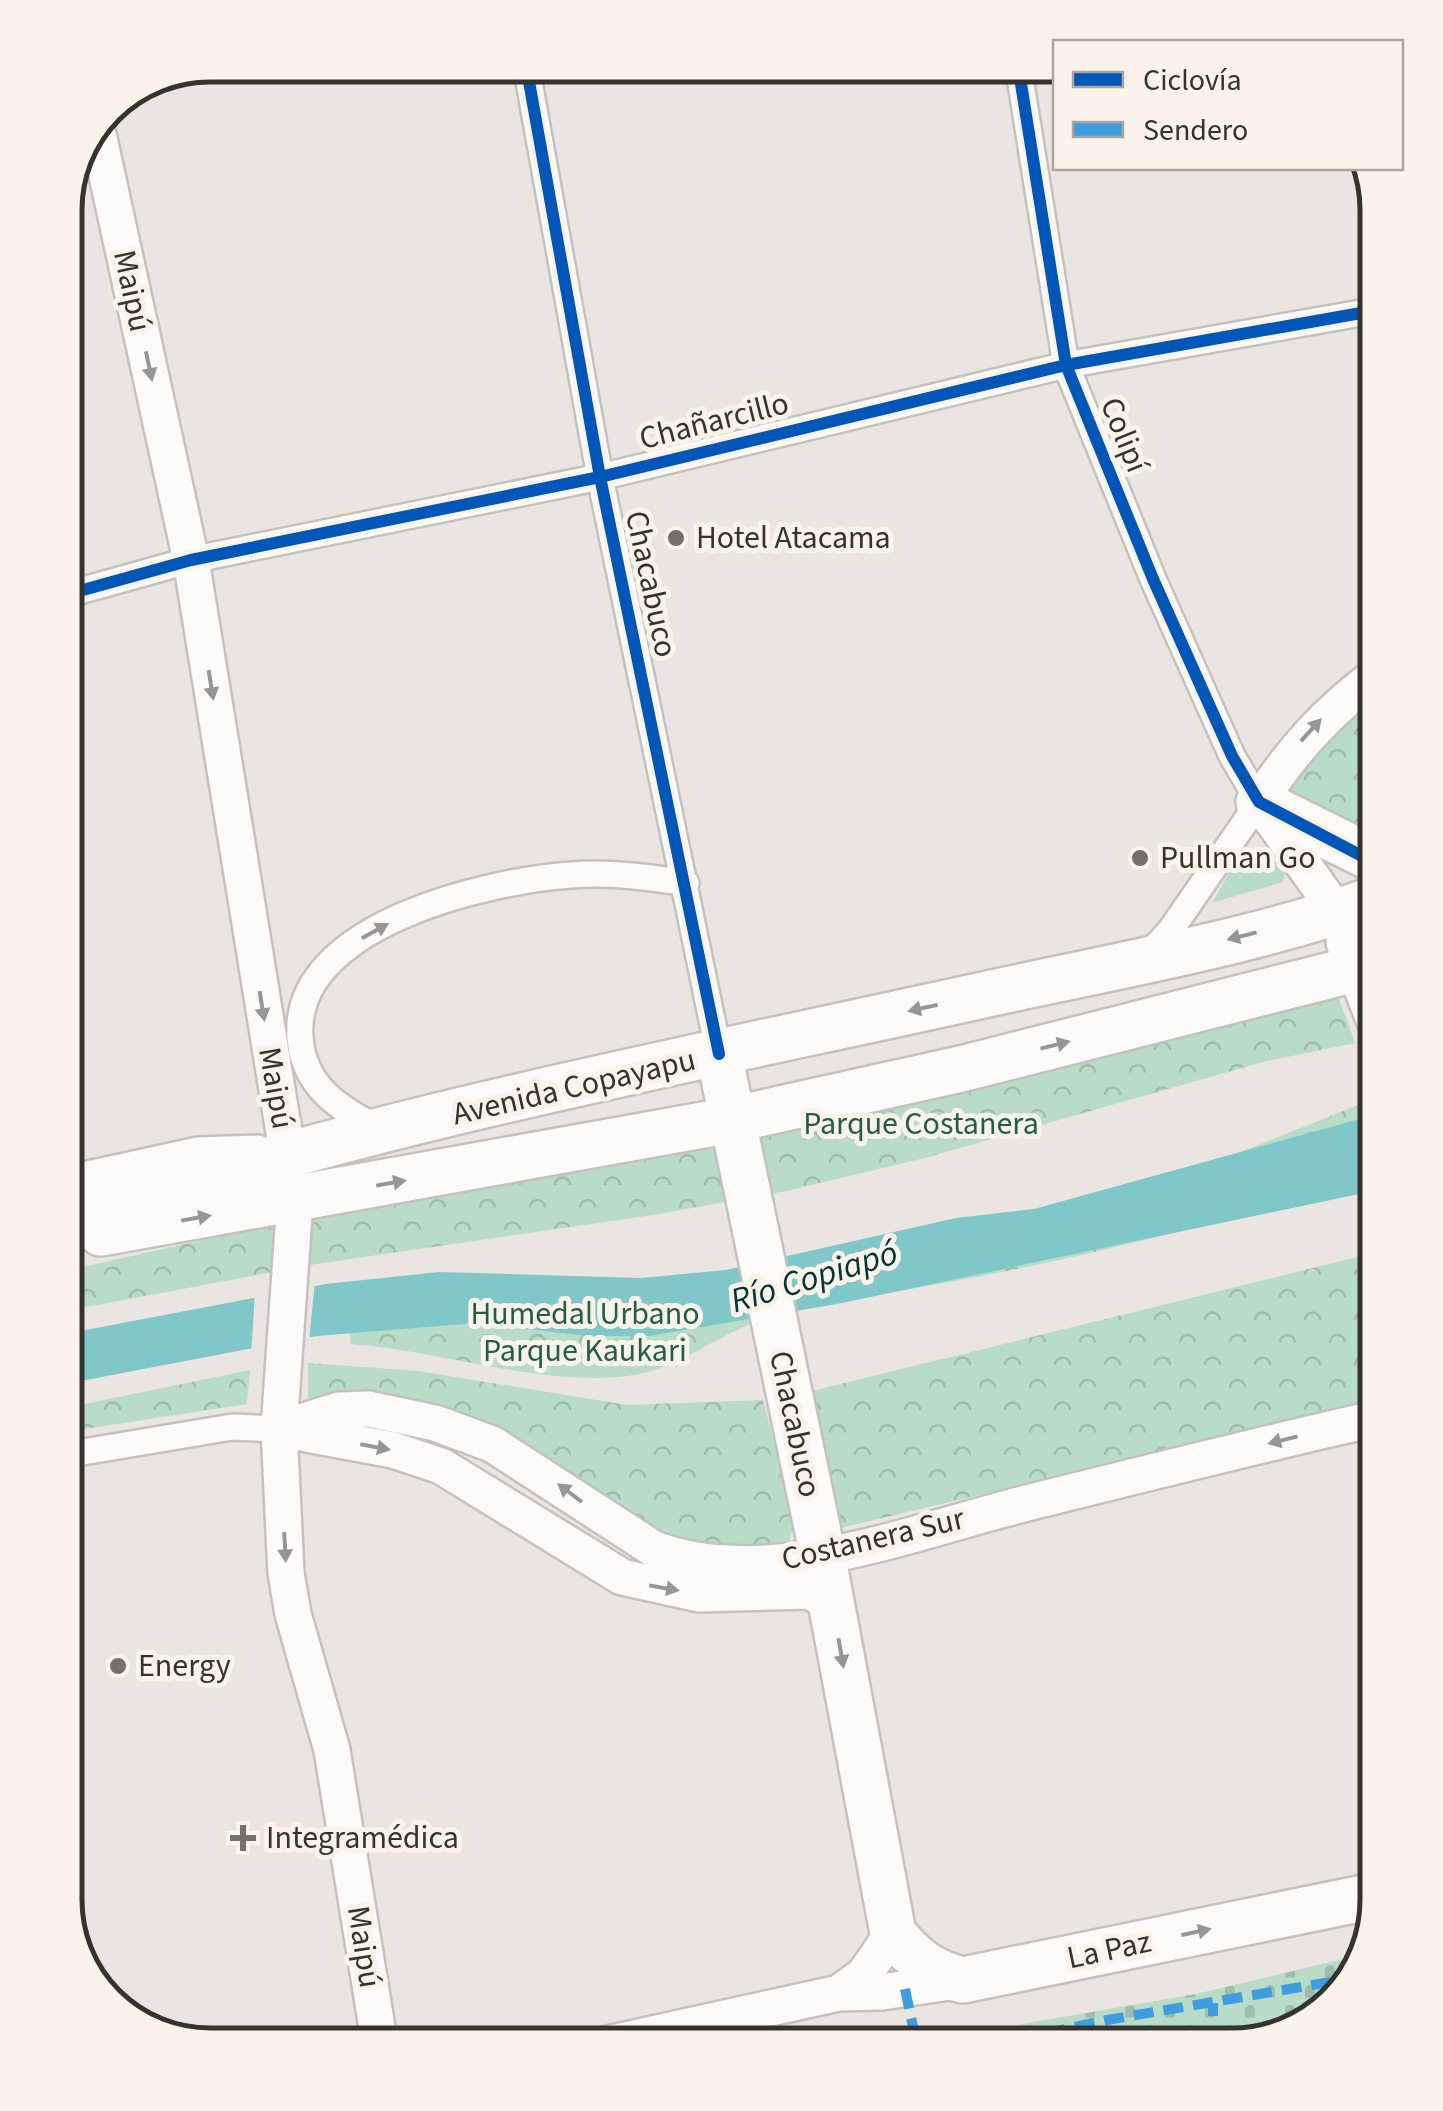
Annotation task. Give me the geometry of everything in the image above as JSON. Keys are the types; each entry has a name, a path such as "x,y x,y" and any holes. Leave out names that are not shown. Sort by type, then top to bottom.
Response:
{"highway":[{"path":"1259,802 1360,852"},
{"name":"Avenida Copayapu","path":"82,1218 288,1153 1142,960 1358,905"},
{"name":"Avenida Copayapu","path":"82,1235 731,1120 960,1069 1360,965"},
{"name":"Chacabuco","path":"718,1054 823,1558 893,1932"},
{"name":"La Paz","path":"963,1980 1360,1899"},
{"path":"893,1932 926,1966 963,1980"}],"street":[{"name":"Chacabuco","path":"529,83 600,477 686,882 718,1054"},
{"name":"Colipí","path":"1021,83 1066,365 1161,597 1232,756 1259,802 1358,905"},
{"name":"Maipú","path":"100,145 191,560 295,1200 280,1439 286,1573 293,1614 332,1750 377,2028"},
{"name":"Chañarcillo","path":"83,590 191,560 600,477 1066,365 1360,313"},
{"path":"1142,960 1170,931 1288,756 1324,716 1360,688"},
{"path":"383,1130 329,1100 303,1056 302,1006 327,962 394,921 502,884 575,874 686,882"},
{"path":"82,1180 198,1155 288,1153"},
{"name":"Costanera Sur","path":"280,1439 339,1410 402,1414 492,1444 628,1535 683,1560 735,1564 823,1558 921,1529 1360,1422"},
{"name":"Costanera Sur","path":"82,1452 232,1427 280,1439 393,1450 440,1466 622,1577 700,1594 809,1591 832,1605"},
{"path":"839,1994 864,1975 893,1932"},
{"name":"La Paz","path":"745,2028 839,1994 963,1980"}],"green space":[{"path":"1360,699 1360,841 1284,793 1314,743"},
{"path":"1249,854 1275,859 1285,872 1283,882 1212,903 1235,863"},
{"name":"Parque Costanera","path":"1334,985 1355,1043 1263,1062 925,1158 786,1191 653,1215 316,1264 82,1308 82,1267"},
{"name":"Humedal Urbano Parque Kaukari","path":"1360,1104 1360,1185 1082,1255 772,1317 647,1372 594,1378 560,1376 350,1344 352,1282 651,1301 985,1226 1223,1159"},
{"path":"1360,1256 1360,1403 841,1528 812,1391"},
{"path":"308,1363 419,1371 627,1405 763,1400 795,1524 789,1541 724,1547 664,1537 383,1398 308,1398"},
{"path":"250,1370 247,1404 82,1429 82,1404"},
{"path":"1347,1958 1334,1978 1310,2002 1266,2024 1233,2028 999,2028 1196,1994"}],"water":[{"name":"Humedal Urbano Parque Kaukari","path":"1360,1119 1360,1194 842,1303 649,1336 588,1336 477,1323 317,1336 82,1381 82,1331 326,1284 439,1272 641,1278 726,1270 956,1218 1034,1209"}],"pier":[{"path":"315,1281 309,1342 251,1355 255,1293"}],"marked path":[{"path":"1070,2028 1331,1982"},
{"path":"905,1989 913,2028"},
{"path":"1213,2003 1213,2028"}],"cycle path":[{"path":"529,83 600,477 719,1054"},
{"path":"1021,83 1066,365 1153,579 1232,756 1259,802 1358,854"},
{"path":"83,590 191,560 600,477 1066,365 1360,313"}],"place":[{"name":"Hotel Atacama","path":"676,538"},
{"name":"Pullman Go","path":"1140,858"},
{"name":"Energy","path":"118,1666"},
{"name":"Integramédica","path":"243,1838"}],"water label":[{"name":"Río Copiapó","path":"814,1277"}]}
